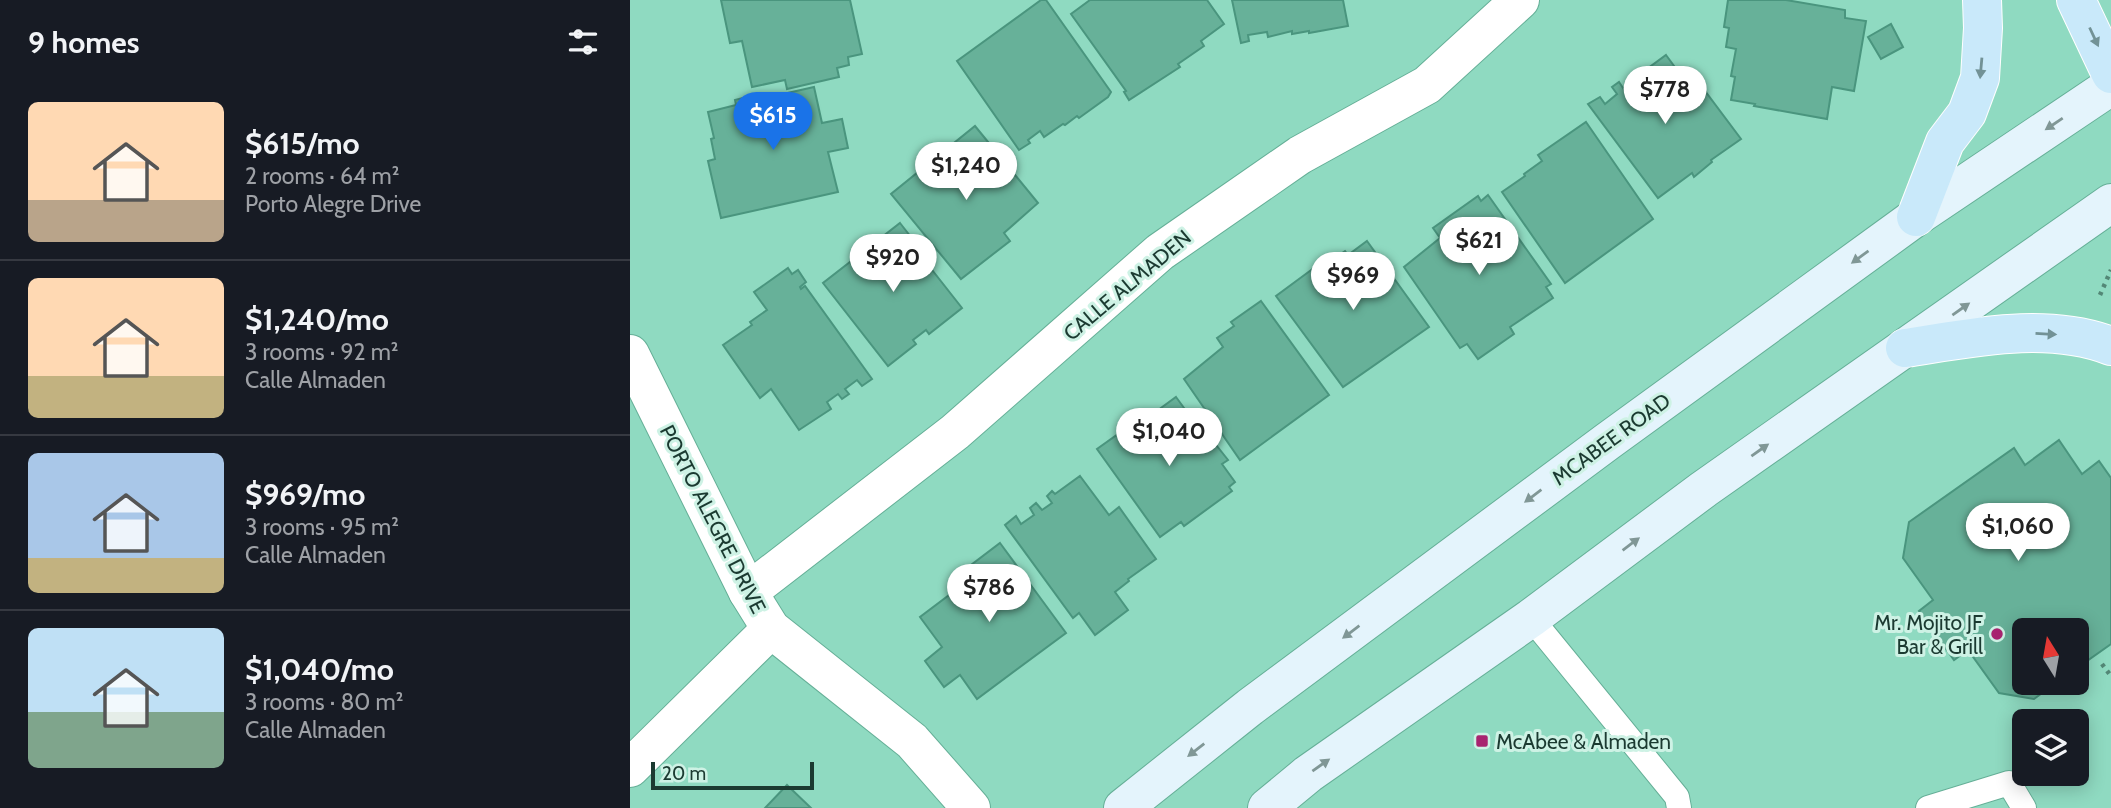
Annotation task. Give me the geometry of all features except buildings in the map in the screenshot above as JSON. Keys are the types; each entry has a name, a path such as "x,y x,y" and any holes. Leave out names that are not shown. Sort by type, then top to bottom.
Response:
{"main road":[{"path":"1916,217 1945,142 1967,113 1980,78 1982,0"},
{"path":"2076,0 2111,74"},
{"path":"1905,348 2004,334 2093,339 2111,346"}],"street":[{"name":"CALLE ALMADEN","path":"748,592 955,432 1160,252 1300,155 1427,85 1520,0"},
{"name":"MCABEE ROAD","path":"1123,808 1250,707 1608,441 1916,217 2111,86"},
{"path":"1267,808 1308,774 1531,618 1704,489 2111,203"},
{"name":"PORTO ALEGRE DRIVE","path":"630,354 748,592 771,629 912,741 971,808"},
{"path":"630,768 771,629"}],"lane":[{"path":"1531,618 1677,797 1679,808"},
{"path":"1928,808 2009,783 2024,808"}],"path":[{"path":"2099,299 2111,270"},
{"path":"2102,664 2111,676"}],"place":[{"name":"Mr. Mojito JF Bar & Grill","path":"1997,634"},
{"name":"McAbee & Almaden","path":"1482,741"}]}
